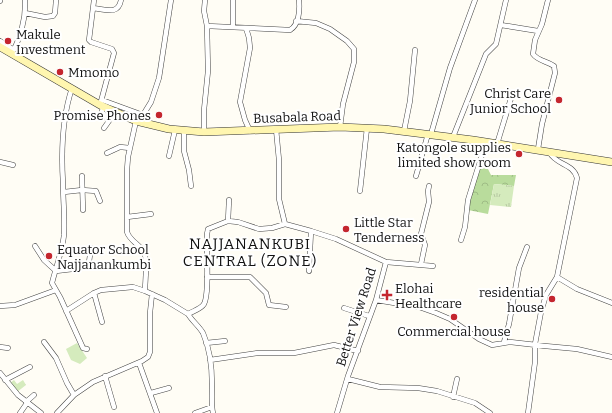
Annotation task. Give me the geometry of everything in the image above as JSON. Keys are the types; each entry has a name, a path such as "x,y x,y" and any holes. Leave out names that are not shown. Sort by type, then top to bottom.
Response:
{"street":[{"path":"0,42 13,52 25,13 25,0"},
{"path":"25,13 45,17 53,16 55,14 56,0"},
{"path":"94,0 90,41 112,49 114,53 102,104 102,112 109,121 104,128"},
{"path":"93,8 114,10 118,8 121,0"},
{"path":"145,291 145,255 141,248 128,236 127,232 127,170 130,148 140,120 151,102 161,72 171,0"},
{"path":"204,132 204,110 208,71 207,26 204,11 205,0"},
{"path":"233,0 233,27"},
{"path":"207,26 290,30 293,28 300,8 299,0"},
{"path":"416,176 450,68 475,0"},
{"path":"453,137 486,54 496,44 506,0"},
{"path":"538,149 542,124 555,73 554,66 551,63 535,58 533,54 535,40 542,24 548,0"},
{"path":"296,21 316,23 330,29 347,41 354,49 354,62 343,104 340,126"},
{"path":"501,25 538,31"},
{"path":"246,28 250,48 240,102 250,131"},
{"name":"Busabala Road","path":"0,47 13,52 72,88 102,104 140,120 175,130 204,132 250,131 340,126 404,131 453,137 538,149 612,162"},
{"path":"404,131 410,101 415,50"},
{"path":"72,88 64,125 62,159 65,202 64,236 52,283 83,348 87,349"},
{"path":"497,144 512,95"},
{"path":"360,192 367,128"},
{"path":"188,314 203,305 207,290 207,231 210,228 228,221 259,229 285,224 278,191 279,160 276,129"},
{"path":"169,156 175,130"},
{"path":"184,131 184,151 191,186"},
{"path":"461,240 465,227 468,200 486,142"},
{"path":"107,153 120,147 130,148"},
{"path":"528,413 535,344 543,303 557,277 577,178 573,169 554,159 549,152"},
{"path":"0,162 13,165"},
{"path":"82,176 83,210"},
{"path":"421,264 425,249 425,241 421,234 430,202 428,191 429,186"},
{"path":"64,192 82,190 96,191 100,201"},
{"path":"228,221 229,200"},
{"path":"127,217 151,214"},
{"name":"Better View Road","path":"285,224 342,241 373,258 386,262 376,300 369,316 337,413"},
{"path":"309,271 311,231"},
{"path":"35,246 42,258 56,270 73,269 89,262 91,248"},
{"path":"504,342 509,324 519,268 527,247"},
{"path":"386,262 433,266"},
{"path":"207,278 250,277 266,293 269,305 286,308"},
{"path":"557,277 577,289 612,303"},
{"path":"66,312 101,290 134,287 152,294 188,314 200,329 206,343 210,360 213,413"},
{"path":"0,306 15,305 56,290"},
{"path":"94,293 102,322"},
{"path":"57,413 74,395 93,382 139,363 148,357 150,352 150,313 152,294"},
{"path":"376,300 419,307 450,319 487,344 492,345 504,342 535,344 577,349 612,357"},
{"path":"344,308 369,316"},
{"path":"206,343 225,341"},
{"path":"44,342 56,358 74,395"},
{"path":"210,360 258,353 294,353 334,345 358,351"},
{"path":"0,347 8,348"},
{"path":"139,363 157,413"},
{"path":"5,380 30,367"},
{"path":"0,374 18,395 42,413"},
{"path":"105,376 114,407"},
{"path":"348,379 386,388 418,388 437,391 475,403 490,413"},
{"path":"453,396 457,379"},
{"path":"151,393 169,388"},
{"path":"20,413 27,402 34,395"},
{"path":"195,413 212,407"}],"green space":[{"path":"478,167 488,169 491,175 516,175 514,186 494,184 488,214 468,210"},
{"path":"494,184 514,186 511,207 490,205"},
{"path":"77,343 87,358 80,364 71,360 66,349"},
{"path":"14,380 17,384 23,380 26,385 17,392 10,383"}],"waterway":[{"path":"129,114 140,119"}],"place":[{"name":"Makule Investment","path":"8,41"},
{"name":"Mmomo","path":"60,72"},
{"name":"Christ Care Junior School","path":"559,100"},
{"name":"Promise Phones","path":"159,115"},
{"name":"Katongole supplies limited show room","path":"519,154"},
{"name":"Little Star Tenderness","path":"346,229"},
{"name":"Equator School Najjanankumbi","path":"49,256"},
{"name":"Elohai Healthcare","path":"387,295"},
{"name":"residential house","path":"552,299"},
{"name":"Commercial house","path":"454,317"}],"district":[{"name":"NAJJANANKUBI CENTRAL (ZONE)","path":"250,252"}]}
